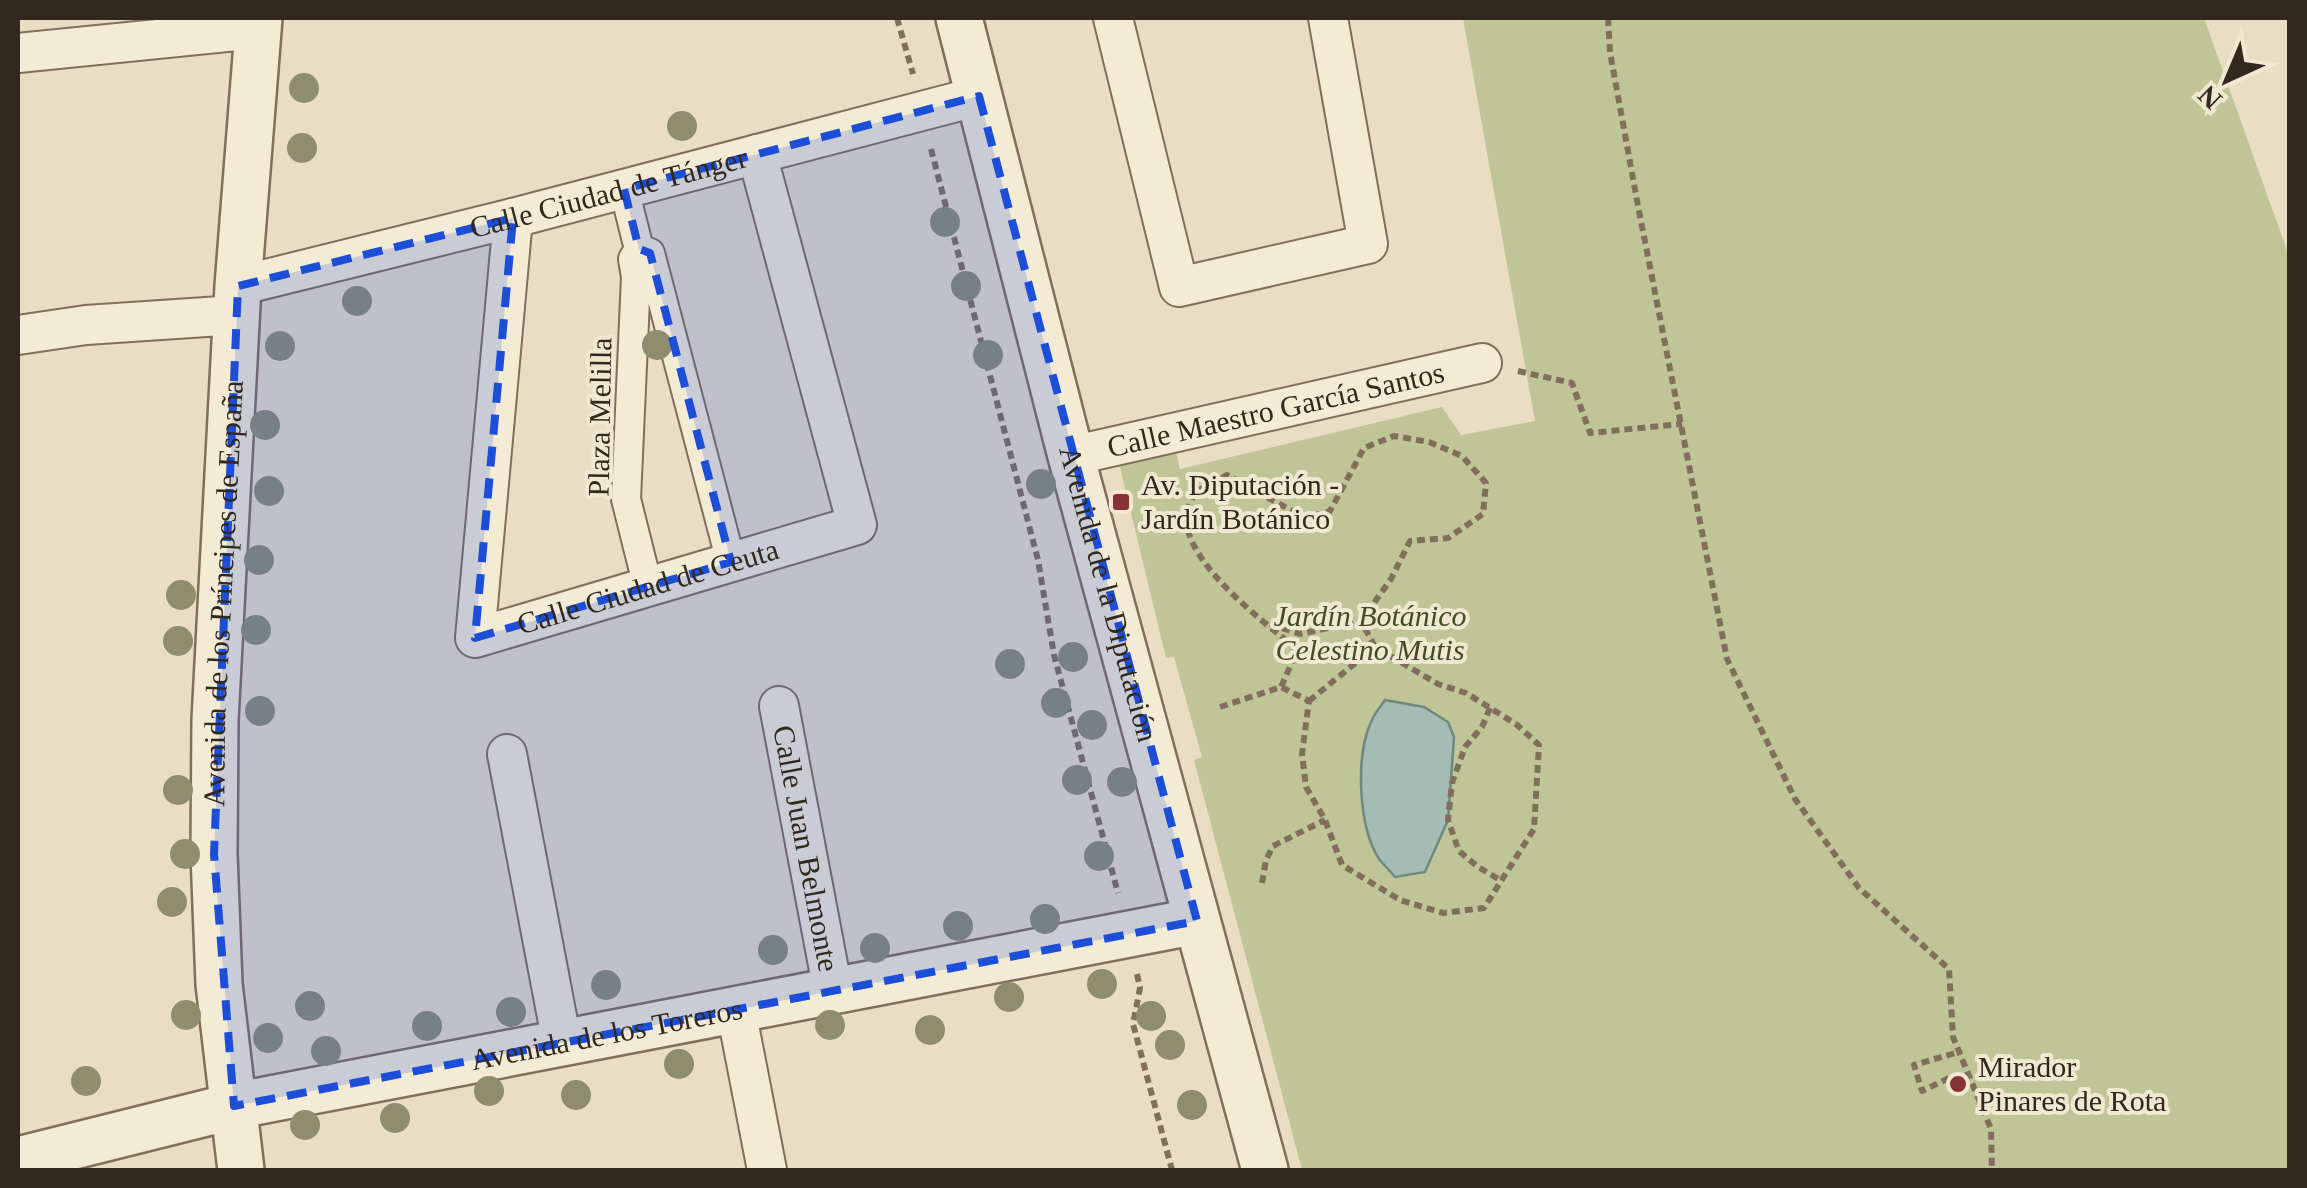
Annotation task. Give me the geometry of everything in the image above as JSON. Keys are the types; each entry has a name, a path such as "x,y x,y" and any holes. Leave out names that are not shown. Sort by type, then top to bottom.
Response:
{"street":[{"name":"Avenida de la Diputación","path":"959,18 1072,456 1265,1170"},
{"path":"1112,18 1179,287 1368,244 1328,18"},
{"path":"18,53 258,24"},
{"name":"Avenida de los Príncipes de España","path":"241,1170 219,984 214,854 215,720 237,300 258,24"},
{"name":"Calle Ciudad de Tánger","path":"18,335 237,300 513,218 979,96"},
{"name":"Calle Ciudad de Ceuta","path":"513,218 475,638 857,525 757,154"},
{"name":"Plaza Melilla","path":"624,189 640,249 633,259 636,277 626,499 648,586"},
{"name":"Plaza Melilla","path":"640,249 650,253 731,562"},
{"name":"Calle Maestro García Santos","path":"1072,456 1482,363"},
{"name":"Calle Juan Belmonte","path":"779,706 834,991"},
{"path":"507,754 562,1043"},
{"name":"Avenida de los Toreros","path":"18,1160 234,1106 1198,922"},
{"path":"736,1010 767,1170"}],"path":[{"path":"897,18 916,88"},
{"path":"1608,18 1613,71 1727,659 1795,799 1859,888 1948,970 1953,1037 1992,1128 1992,1170"},
{"path":"929,140 1038,560 1054,655 1120,897"},
{"path":"1482,363 1572,382 1590,433 1682,424"},
{"path":"1220,707 1281,686 1295,647 1262,622 1194,550 1186,518 1194,493 1227,476 1304,518 1330,511 1364,448 1394,436 1429,442 1462,456 1486,483 1483,514 1448,538 1410,540 1391,579 1361,621 1300,634 1262,622"},
{"path":"1361,621 1375,647 1438,684 1466,693 1516,724 1539,745 1534,829 1484,908 1443,913 1400,900 1342,864 1325,820 1306,787 1302,754 1309,701 1375,647"},
{"path":"1281,686 1309,701"},
{"path":"1490,708 1482,728 1466,747 1452,784 1448,820 1459,851 1502,881"},
{"path":"1262,883 1273,846 1325,820"},
{"path":"1136,970 1140,988 1133,1024 1172,1170"},
{"path":"1949,1078 1922,1091 1914,1065 1959,1052"}],"highlighted area":[{"path":"979,96 1197,921 234,1106 214,854 238,286 513,218 475,638 731,562 650,253 639,249 624,189"}],"green space":[{"name":"Jardín Botánico Celestino Mutis","path":"1463,18 2204,18 2289,256 2289,1170 1302,1170 1194,760 1202,757 1174,657 1166,658 1118,459 1174,445 1180,469 1442,407 1461,435 1535,421"}],"water":[{"path":"1385,700 1424,707 1448,722 1454,737 1448,820 1425,872 1395,877 1372,845 1361,790 1367,734"}],"place":[{"name":"Av. Diputación - Jardín Botánico","path":"1121,502"},
{"name":"Mirador Pinares de Rota","path":"1958,1084"}]}
